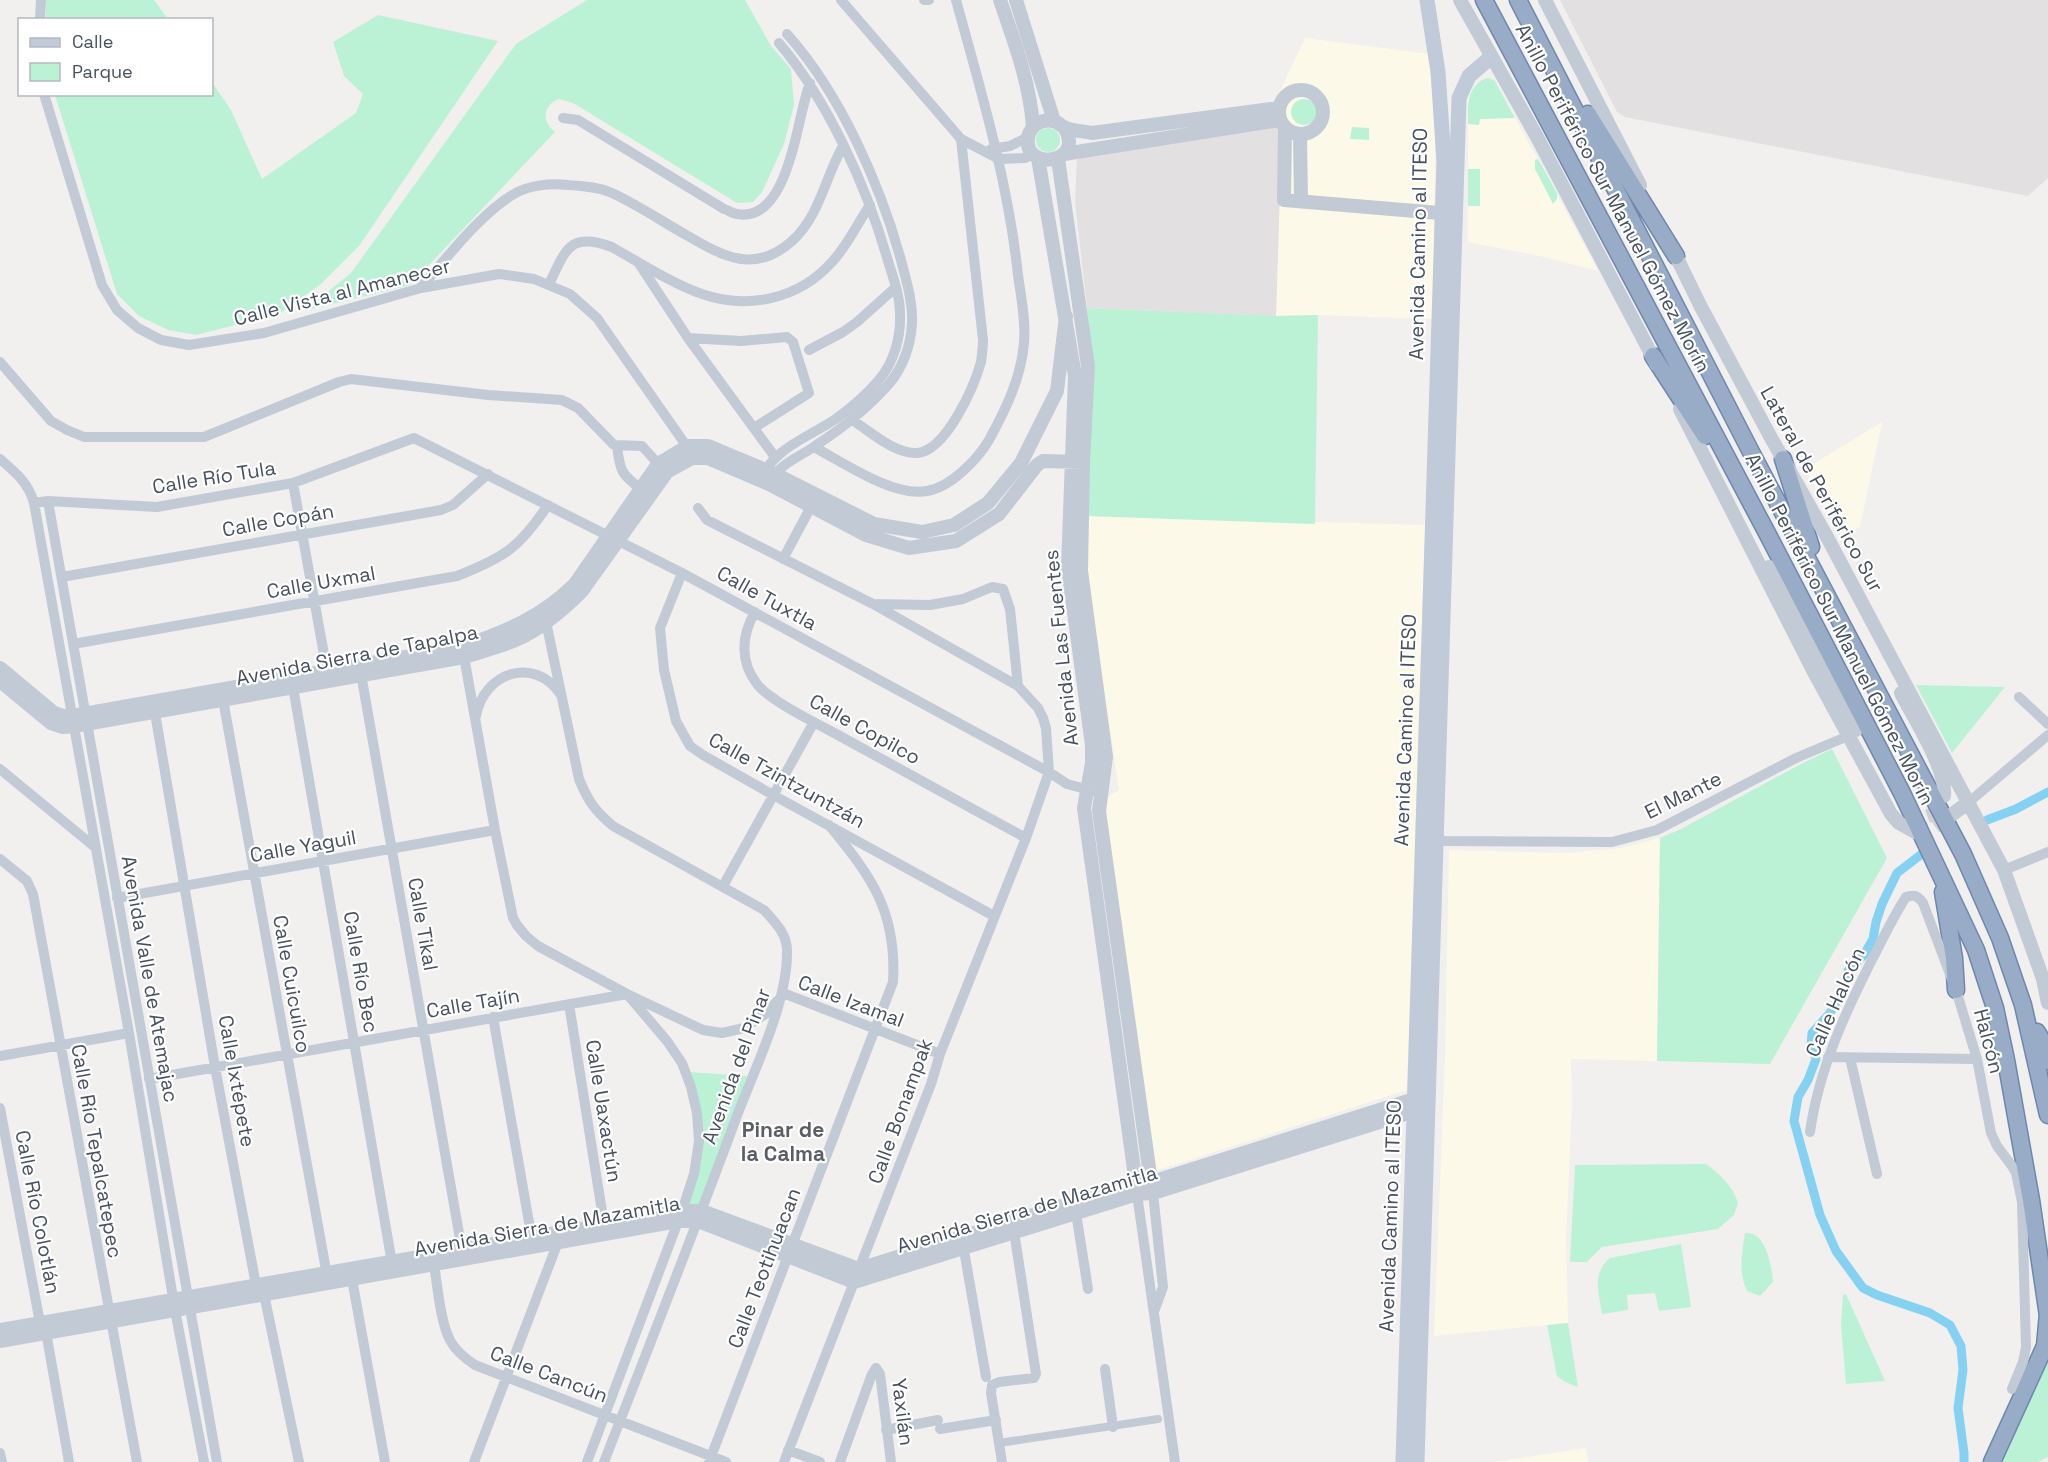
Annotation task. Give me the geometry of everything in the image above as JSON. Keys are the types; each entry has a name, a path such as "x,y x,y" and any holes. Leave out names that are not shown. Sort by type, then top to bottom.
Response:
{"highway":[{"name":"Anillo Periférico Sur Manuel Gómez Morín","path":"1484,0 1767,533 1902,793 1976,950 1995,1008 2015,1106 2048,1315 2044,1346 1992,1462"},
{"name":"Anillo Periférico Sur Manuel Gómez Morín","path":"1519,1 1963,854 2000,938 2023,1005 2048,1115"},
{"path":"1519,1 1676,256"},
{"path":"1653,356 1767,533"},
{"path":"1783,459 1824,588"},
{"path":"1938,867 1954,958 1956,990"},
{"path":"2023,1005 2044,1044 2048,1061"},
{"path":"2022,1202 2038,1242"}],"main road":[{"name":"Avenida Camino al ITESO","path":"1427,0 1440,96 1449,213"},
{"name":"Avenida Camino al ITESO","path":"1417,1462 1422,1103 1449,213 1459,98 1469,76 1491,57"},
{"name":"Avenida Camino al ITESO","path":"1403,1462 1422,1103"}],"street":[{"path":"40,18 41,0"},
{"path":"841,0 961,139 998,154 1025,158 1036,156"},
{"path":"924,0 929,0"},
{"path":"814,447 871,478 895,487 927,491 940,487 957,476 985,447 1015,386 1025,341 1017,259 998,154 956,0"},
{"path":"1000,0 1031,106 1030,149 1036,156 1048,161 1061,156 1282,119"},
{"path":"1016,0 1059,124 1068,138 1068,143 1061,156"},
{"path":"1460,0 1537,137 1653,356 1815,674 1891,813 1899,823 1915,832"},
{"name":"Lateral de Periférico Sur","path":"1545,0 1701,307 1854,587 2004,870 2046,978 2048,1003"},
{"path":"767,477 775,458 869,398 900,370 912,324 911,304 881,198 849,129 806,55 788,34"},
{"path":"767,477 852,420 869,398 889,364 898,342 900,312 870,205 843,146 797,65 779,43"},
{"path":"563,118 578,120 724,209 737,214 749,214 768,203 785,174 809,86 816,72"},
{"path":"1300,135 1314,130 1323,117 1321,102 1316,96 1310,92 1297,90 1285,96 1282,119 1284,200 1449,213"},
{"name":"Calle Vista al Amanecer","path":"45,96 102,285 117,310 138,328 161,340 189,345 264,333 421,288 499,274 521,276 549,284 570,294 597,318 690,452"},
{"path":"998,154 1046,120 1092,133 1282,119 1300,135 1301,201"},
{"path":"852,420 893,446 918,453 930,448 944,435 956,420 975,382 983,340 961,139"},
{"path":"421,288 487,215 514,194 534,187 558,183 611,192 720,254 741,260 761,258 777,253 805,228 843,146"},
{"name":"Avenida Las Fuentes","path":"1036,156 1075,376 1077,462"},
{"name":"Avenida Las Fuentes","path":"1061,156 1088,366 1068,567 1092,745 1093,791 1099,811 1152,1187 1163,1287 1154,1312"},
{"path":"549,284 567,249 575,242 597,241 700,294 721,300 756,301 778,298 803,287 827,268 844,247 870,205"},
{"path":"638,261 688,338 775,458"},
{"path":"809,350 857,322 895,288"},
{"path":"690,452 767,477 814,501 874,524 922,532 954,525 988,503 1021,463 1057,391 1066,316"},
{"path":"688,338 741,341 787,337 793,342 809,393 754,429"},
{"path":"0,362 51,421 84,437 204,437 351,379 562,400 578,408 617,446 622,473 641,489"},
{"name":"Calle Tuxtla","path":"414,438 682,573 1049,772 1066,784 1093,791"},
{"name":"Calle Río Tula","path":"34,503 48,501 157,507 293,483 414,438"},
{"path":"617,446 642,446 662,468"},
{"name":"Avenida Sierra de Tapalpa","path":"615,538 641,489 662,468 690,452"},
{"path":"0,459 25,482 34,503"},
{"path":"814,501 866,535 909,548 956,541 999,514 1037,465 1043,461 1077,462"},
{"name":"Avenida Sierra de Tapalpa","path":"0,681 51,723 63,727 80,720 360,671 517,640 545,616 568,606 582,591 662,468"},
{"name":"Calle Copán","path":"62,578 441,510 453,505 488,474"},
{"path":"293,483 327,672"},
{"name":"Avenida Valle de Atemajac","path":"48,501 73,644 96,848 181,1303 217,1462"},
{"path":"783,559 814,501"},
{"name":"Avenida Valle de Atemajac","path":"34,503 117,898 148,1079 204,1462"},
{"name":"Calle Uxmal","path":"73,644 457,576 497,559 522,539 548,504"},
{"path":"698,508 707,520 873,604 1018,686 1038,708 1043,718 1046,728 1049,772"},
{"path":"1733,513 1780,583 1889,793 1903,812"},
{"name":"Calle Tzintzuntzán","path":"682,573 660,628 664,670 676,721 690,746 773,795 994,916"},
{"path":"873,604 930,605 963,599 992,586 1003,589 1010,609 1018,686"},
{"path":"1854,587 1876,645 1938,767 1945,785 1944,796"},
{"name":"Calle Copilco","path":"755,612 750,620 743,652 750,672 765,693 1026,838"},
{"name":"Avenida del Pinar","path":"545,616 579,778 586,798 598,814 613,826 764,910 780,929 787,944 788,953 783,993 700,1216 604,1462"},
{"name":"Avenida del Pinar","path":"463,652 513,918 522,931 538,946 627,994 675,1052 682,1063 695,1100 699,1128 698,1155 680,1216 587,1462"},
{"path":"0,668 54,713 80,720"},
{"name":"Avenida Sierra de Tapalpa","path":"292,683 327,672 360,671"},
{"name":"Calle Tikal","path":"360,671 463,1254"},
{"path":"475,720 479,704 487,690 498,679 509,674 526,672 534,674 554,684 563,698"},
{"name":"Calle Río Bec","path":"292,683 393,1266"},
{"name":"Calle Cuicuilco","path":"222,696 327,1278"},
{"path":"2019,697 2048,724"},
{"name":"Calle Ixtépete","path":"154,708 215,1067 260,1289 299,1462"},
{"path":"723,886 814,722"},
{"path":"1950,816 2048,735"},
{"name":"El Mante","path":"1430,839 1612,842 1657,830 1796,758 1841,739"},
{"path":"0,769 96,848"},
{"name":"Calle Bonampak","path":"784,1462 931,1084 939,1054 1026,838 1049,772"},
{"name":"Avenida Las Fuentes","path":"1093,791 1084,808 1175,1462"},
{"name":"Calle Teotihuacan","path":"711,1459 893,982 892,938 872,880 829,825"},
{"name":"Calle Yaguil","path":"117,898 495,830"},
{"path":"2004,870 2048,852"},
{"name":"Calle Río Tepalcatepec","path":"0,859 23,878 31,889 136,1462"},
{"name":"Halcón","path":"1911,895 1918,897 1923,903 1956,990 1977,1059 1991,1133 2005,1158 2013,1166 2022,1202 2026,1347 2023,1362 2012,1389"},
{"name":"Calle Halcón","path":"1810,1132 1814,1105 1828,1057 1865,974 1902,903 1906,897 1911,895"},
{"path":"627,994 703,1030 722,1033 736,1031 752,1024 767,1013 783,993"},
{"name":"Calle Izamal","path":"783,993 939,1054"},
{"name":"Calle Tajín","path":"148,1079 627,994"},
{"name":"Calle Uaxactún","path":"569,1004 604,1224"},
{"path":"493,1017 532,1242"},
{"path":"0,1056 129,1033"},
{"path":"1828,1057 1977,1059"},
{"path":"1850,1058 1877,1174"},
{"name":"Avenida Sierra de Mazamitla","path":"0,1341 43,1328 532,1242 604,1224 680,1216 700,1216 856,1275 1136,1189 1152,1187 1422,1103"},
{"name":"Calle Río Colotlán","path":"0,1108 69,1462"},
{"name":"Avenida Sierra de Mazamitla","path":"1014,1226 1076,1213 1136,1189"},
{"path":"1076,1213 1088,1289"},
{"name":"Avenida Sierra de Mazamitla","path":"532,1242 558,1242 680,1216"},
{"path":"989,1381 1034,1378 1036,1374 1014,1226"},
{"path":"474,1462 558,1242"},
{"path":"965,1256 1002,1462"},
{"name":"Calle Cancún","path":"434,1259 445,1328 461,1354 475,1365 620,1420 711,1459 726,1462"},
{"name":"Avenida Sierra de Mazamitla","path":"327,1278 352,1279 393,1266"},
{"path":"352,1279 385,1462"},
{"name":"Avenida Sierra de Mazamitla","path":"0,1330 43,1328"},
{"name":"Yaxilán","path":"840,1462 876,1368 880,1374 891,1462"},
{"path":"1105,1369 1113,1427"},
{"path":"999,1443 1158,1419"},
{"path":"886,1430 996,1420"},
{"path":"788,1450 820,1462"},
{"path":"0,1453 2,1462"}],"shaded area":[{"path":"1560,0 2048,0 2048,178 2028,196 1625,117 1617,112"},
{"path":"1305,38 1430,54 1436,58 1433,319 1276,316 1282,87"},
{"path":"1489,78 1497,84 1598,271 1540,256 1468,242 1468,101 1476,85"},
{"path":"1275,125 1282,130 1276,316 1087,308 1075,202 1077,159"},
{"path":"1882,422 1860,527 1842,536 1805,469"},
{"path":"1087,516 1425,525 1407,1090 1155,1171 1104,799 1119,790 1086,565"},
{"path":"1660,838 1657,1061 1571,1059 1572,1103 1566,1236 1568,1323 1434,1336 1445,1056 1449,850 1568,853 1621,848"},
{"path":"1586,1448 1588,1462 1495,1462"}],"green space":[{"path":"46,0 154,0 167,18 46,18"},
{"path":"587,0 745,0 771,46 791,69 794,105 784,144 762,192 753,202 737,203 573,103 559,99 550,105 546,114 547,123 555,132 410,285 304,311 351,273 516,44"},
{"path":"378,15 498,41 359,246 321,284 279,314 196,335 168,330 139,316 117,294 55,96 213,96 213,83 231,110 262,179 356,113 363,94 344,76 333,42"},
{"path":"1489,78 1495,81 1515,118 1480,119 1479,125 1468,124 1469,98 1474,88 1484,79"},
{"path":"1304,99 1314,102 1317,112 1314,122 1304,125 1294,122 1291,112 1294,102"},
{"path":"1352,127 1369,128 1369,140 1350,139"},
{"path":"1048,128 1057,131 1060,140 1057,149 1048,152 1039,149 1036,140 1039,131"},
{"path":"1538,159 1557,193 1557,199 1553,204 1535,169 1535,160"},
{"path":"1468,169 1480,169 1480,206 1468,206"},
{"path":"1087,308 1276,316 1318,315 1315,524 1087,516 1092,359"},
{"path":"1916,685 2005,687 1952,753"},
{"path":"1832,749 1887,858 1770,1064 1657,1061 1660,838"},
{"path":"689,1072 747,1076 700,1208 686,1208 699,1167"},
{"path":"1706,1164 1725,1181 1733,1191 1738,1203 1734,1215 1718,1229 1602,1247 1587,1262 1570,1262 1575,1165"},
{"path":"1745,1233 1752,1234 1763,1243 1771,1267 1773,1282 1760,1296 1747,1291 1742,1277"},
{"path":"1681,1244 1691,1307 1659,1311 1655,1293 1627,1295 1628,1310 1602,1314 1598,1277 1604,1264 1610,1258"},
{"path":"1846,1294 1885,1381 1846,1384 1841,1325 1843,1295"},
{"path":"1568,1323 1578,1387 1557,1376 1547,1325"},
{"path":"2048,1352 2048,1457 2038,1462 1999,1462"}],"waterway":[{"path":"1987,820 2016,809 2048,792"},
{"path":"1923,853 1897,873 1882,904 1873,939 1864,955 1848,971 1840,996 1830,1013 1812,1033 1811,1046 1816,1059 1798,1097 1794,1121 1820,1215 1836,1251 1863,1288 1930,1313 1950,1325 1961,1346 1963,1370 1958,1408 1964,1462"}],"tunnel":[{"path":"1907,815 1923,818 1936,811 1943,802"},
{"path":"1915,832 1933,828 1950,816"}],"district":[{"name":"Pinar de la Calma","path":"783,1142"}]}
